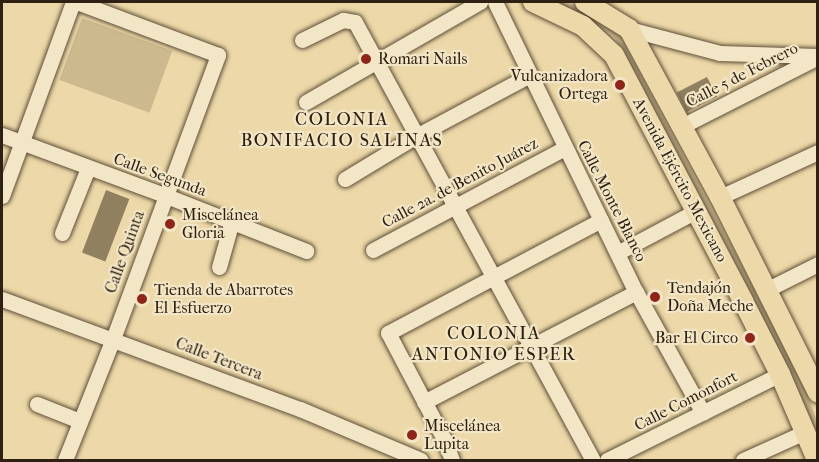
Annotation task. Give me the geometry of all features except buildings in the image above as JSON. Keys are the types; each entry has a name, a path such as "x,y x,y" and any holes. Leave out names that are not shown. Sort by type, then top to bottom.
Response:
{"main road":[{"name":"Avenida Ejército Mexicano","path":"533,2 582,26 614,55 780,374 817,460"},
{"name":"Avenida Ejército Mexicano","path":"585,2 629,29 720,197 766,290 812,367 818,393"}],"street":[{"name":"Calle Quinta","path":"65,460 113,339 164,195 218,55 75,2"},
{"path":"2,196 75,2"},
{"path":"306,102 480,2"},
{"name":"Calle Monte Blanco","path":"495,2 565,148 619,252 636,292 702,413"},
{"path":"302,40 334,23 355,21 378,60 453,206 593,460"},
{"path":"629,29 720,53 818,57"},
{"name":"Calle 5 de Febrero","path":"682,126 818,57"},
{"path":"345,178 416,136 530,75"},
{"name":"Calle Segunda","path":"2,135 306,251"},
{"name":"Calle 2a. de Benito Juárez","path":"373,250 565,148"},
{"path":"720,197 818,152"},
{"path":"62,233 88,168"},
{"path":"619,252 696,211"},
{"path":"452,460 444,439 388,333 601,220"},
{"path":"219,267 232,221"},
{"path":"766,290 818,264"},
{"path":"424,402 636,292"},
{"name":"Calle Tercera","path":"2,298 300,409 420,460"},
{"name":"Calle Comonfort","path":"607,460 780,374"},
{"path":"38,404 80,421"},
{"path":"743,460 805,432"}],"shaded area":[{"path":"556,2 568,2 607,21 618,32 808,395 817,421 817,438 755,305 614,36 603,25"},
{"path":"82,18 172,51 150,113 59,80"}],"place":[{"name":"Romari Nails","path":"366,59"},
{"name":"Vulcanizadora Ortega","path":"620,85"},
{"name":"Miscelánea Gloria","path":"170,224"},
{"name":"Tendajón Doña Meche","path":"655,297"},
{"name":"Tienda de Abarrotes El Esfuerzo","path":"142,299"},
{"name":"Bar El Circo","path":"750,338"},
{"name":"Miscelánea Lupita","path":"412,435"}],"district":[{"name":"COLONIA BONIFACIO SALINAS","path":"342,131"},
{"name":"COLONIA ANTONIO ESPER","path":"494,345"}]}
